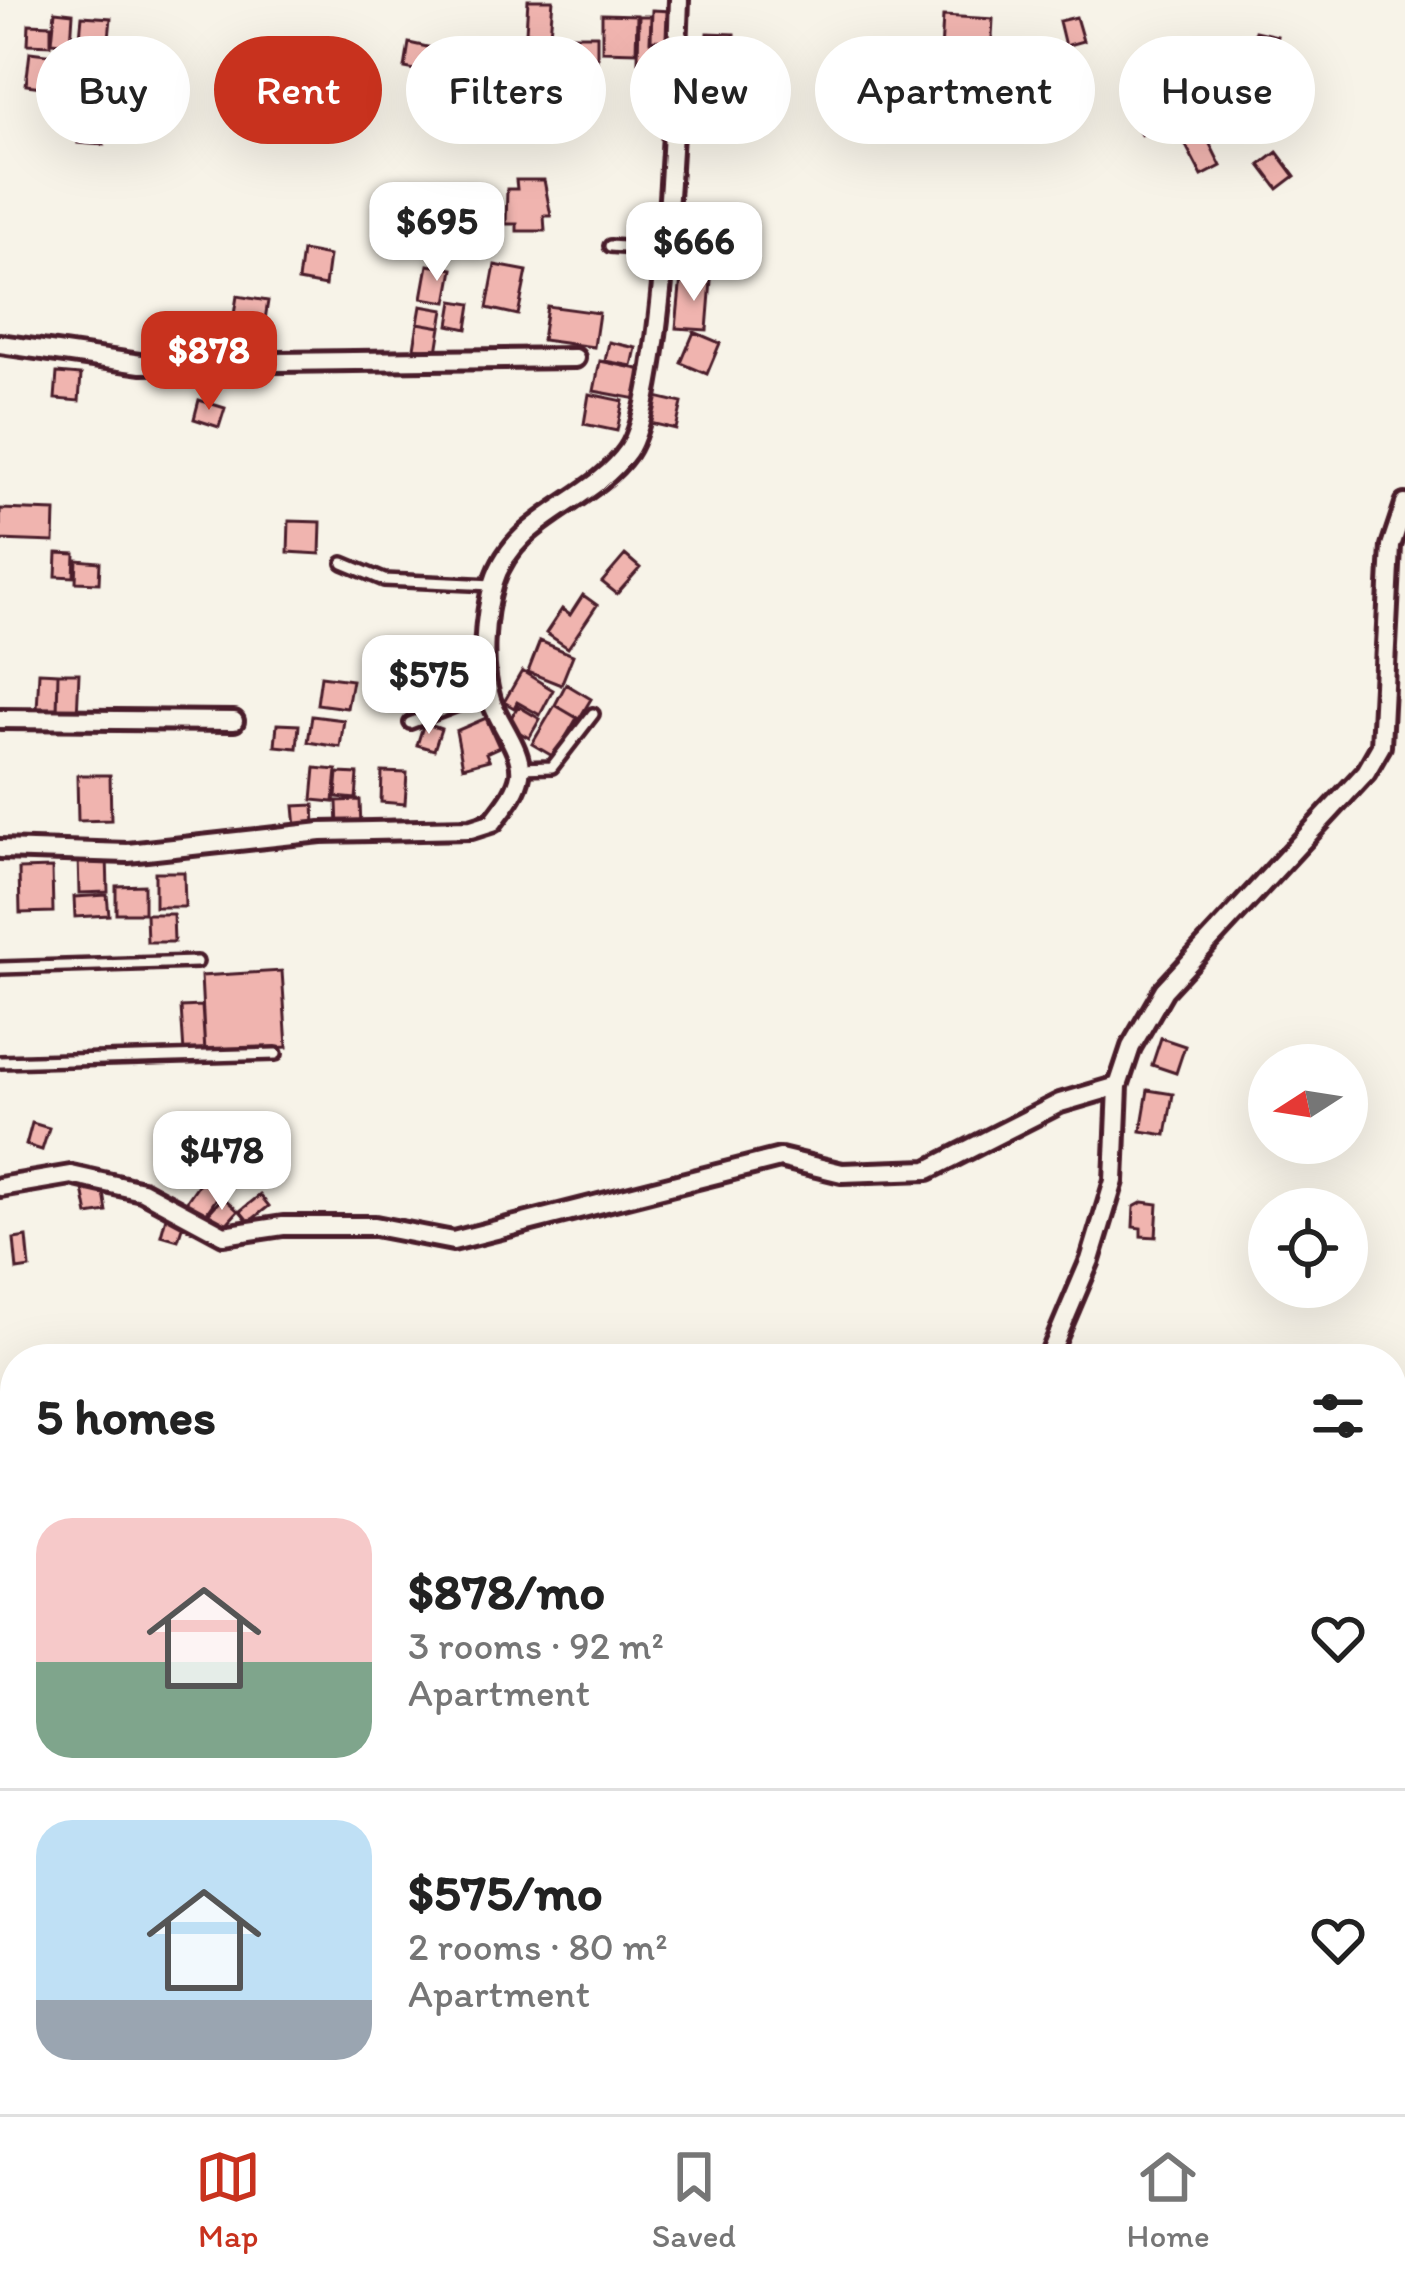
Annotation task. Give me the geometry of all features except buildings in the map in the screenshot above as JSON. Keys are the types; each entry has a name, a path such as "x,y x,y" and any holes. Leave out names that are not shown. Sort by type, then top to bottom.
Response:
{"street":[{"path":"0,848 128,853 321,832 471,829 493,822 513,794 520,768 489,693 485,657 493,585 519,536 628,450 649,372 663,250 679,0"},
{"path":"0,344 141,364 575,358"},
{"path":"1054,1344 1090,1260 1114,1181 1118,1085 1144,1020 1164,990 1366,772 1382,746 1387,718 1391,546 1405,504"},
{"path":"0,719 234,721"},
{"path":"0,1187 70,1175 142,1191 224,1235 283,1226 375,1226 453,1241 780,1158 842,1173 928,1170 1060,1103 1118,1085"}],"lane":[{"path":"610,246 663,250"},
{"path":"343,563 384,580 493,585"},
{"path":"410,724 489,693"},
{"path":"520,768 552,767 593,715"},
{"path":"0,968 197,962"},
{"path":"0,1062 277,1054"}]}
